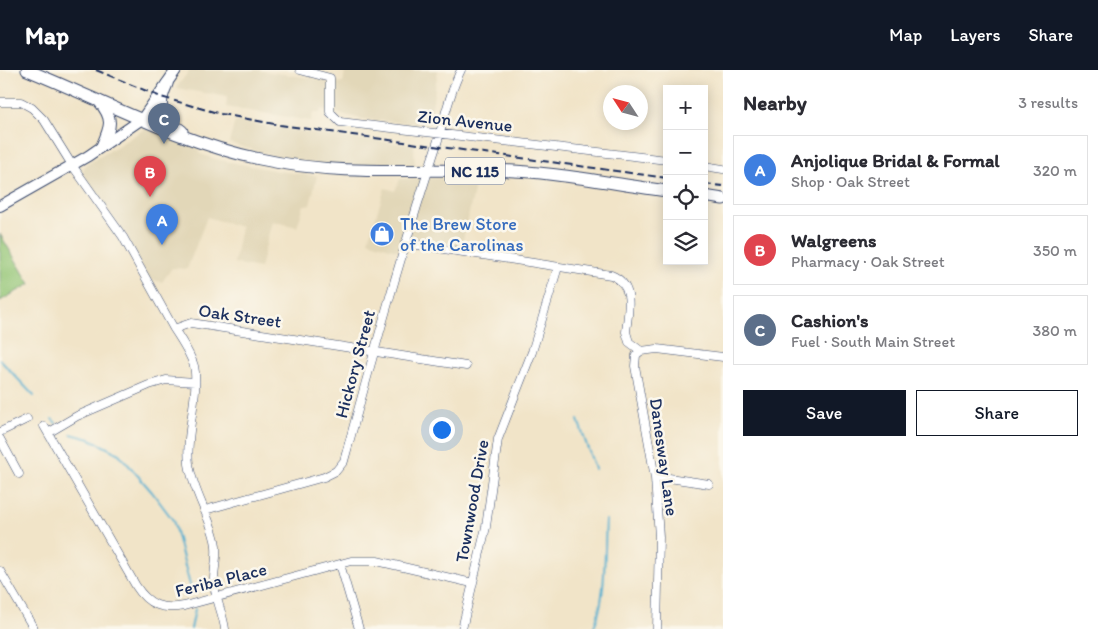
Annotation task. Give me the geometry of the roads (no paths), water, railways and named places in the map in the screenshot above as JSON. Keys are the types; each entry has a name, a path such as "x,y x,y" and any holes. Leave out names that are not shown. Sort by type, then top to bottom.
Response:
{"main road":[{"name":"NC 115","path":"27,70 142,119 242,155 313,168 368,172 491,170 539,173 663,190"},
{"path":"0,206 72,165 142,119 176,70"},
{"path":"167,84 161,97 163,114 169,122 196,140"},
{"path":"98,100 110,117 110,129 102,146"},
{"path":"708,197 723,199"}],"street":[{"name":"Zion Avenue","path":"300,70 330,78 330,112 340,122 440,132 663,160"},
{"name":"Hickory Street","path":"205,510 324,477 340,467 344,461 374,350 440,132 451,89 461,70"},
{"name":"Oak Street","path":"0,102 21,102 32,108 44,120 72,165 123,237 174,329 191,323 374,350 466,366"},
{"path":"708,166 723,168"},
{"path":"405,243 611,275 621,281 626,287 629,300 626,337 632,345 641,351 657,349 723,357"},
{"name":"Townwood Drive","path":"462,629 488,518 498,439 532,352 558,267"},
{"path":"174,329 192,360 195,382 188,431 189,464 217,552 214,584 225,629"},
{"name":"Danesway Lane","path":"641,351 636,355 635,366 655,478 659,537 657,629"},
{"name":"Feriba Place","path":"195,382 166,380 149,385 46,429 143,597 158,606 173,608 217,598 351,561 369,560 472,583"},
{"path":"0,432 27,419"},
{"path":"0,439 19,474"},
{"path":"655,478 669,478 709,484"},
{"path":"340,564 358,629"},
{"path":"0,571 34,629"}],"waterway":[{"path":"0,360 34,396"},
{"path":"52,419 56,423"},
{"path":"578,420 595,469"},
{"path":"71,434 90,439 119,454 152,492 173,520 192,593"},
{"path":"593,629 601,604 603,590 606,520"},
{"path":"191,629 195,609"}],"railway":[{"path":"96,70 161,97 221,114 280,125 663,177"},
{"path":"708,184 723,186"}],"place":[{"name":"Cashion's","path":"164,144"},
{"name":"Walgreens","path":"150,197"},
{"name":"The Brew Store of the Carolinas","path":"382,234"},
{"name":"Anjolique Bridal & Formal","path":"162,245"}]}
